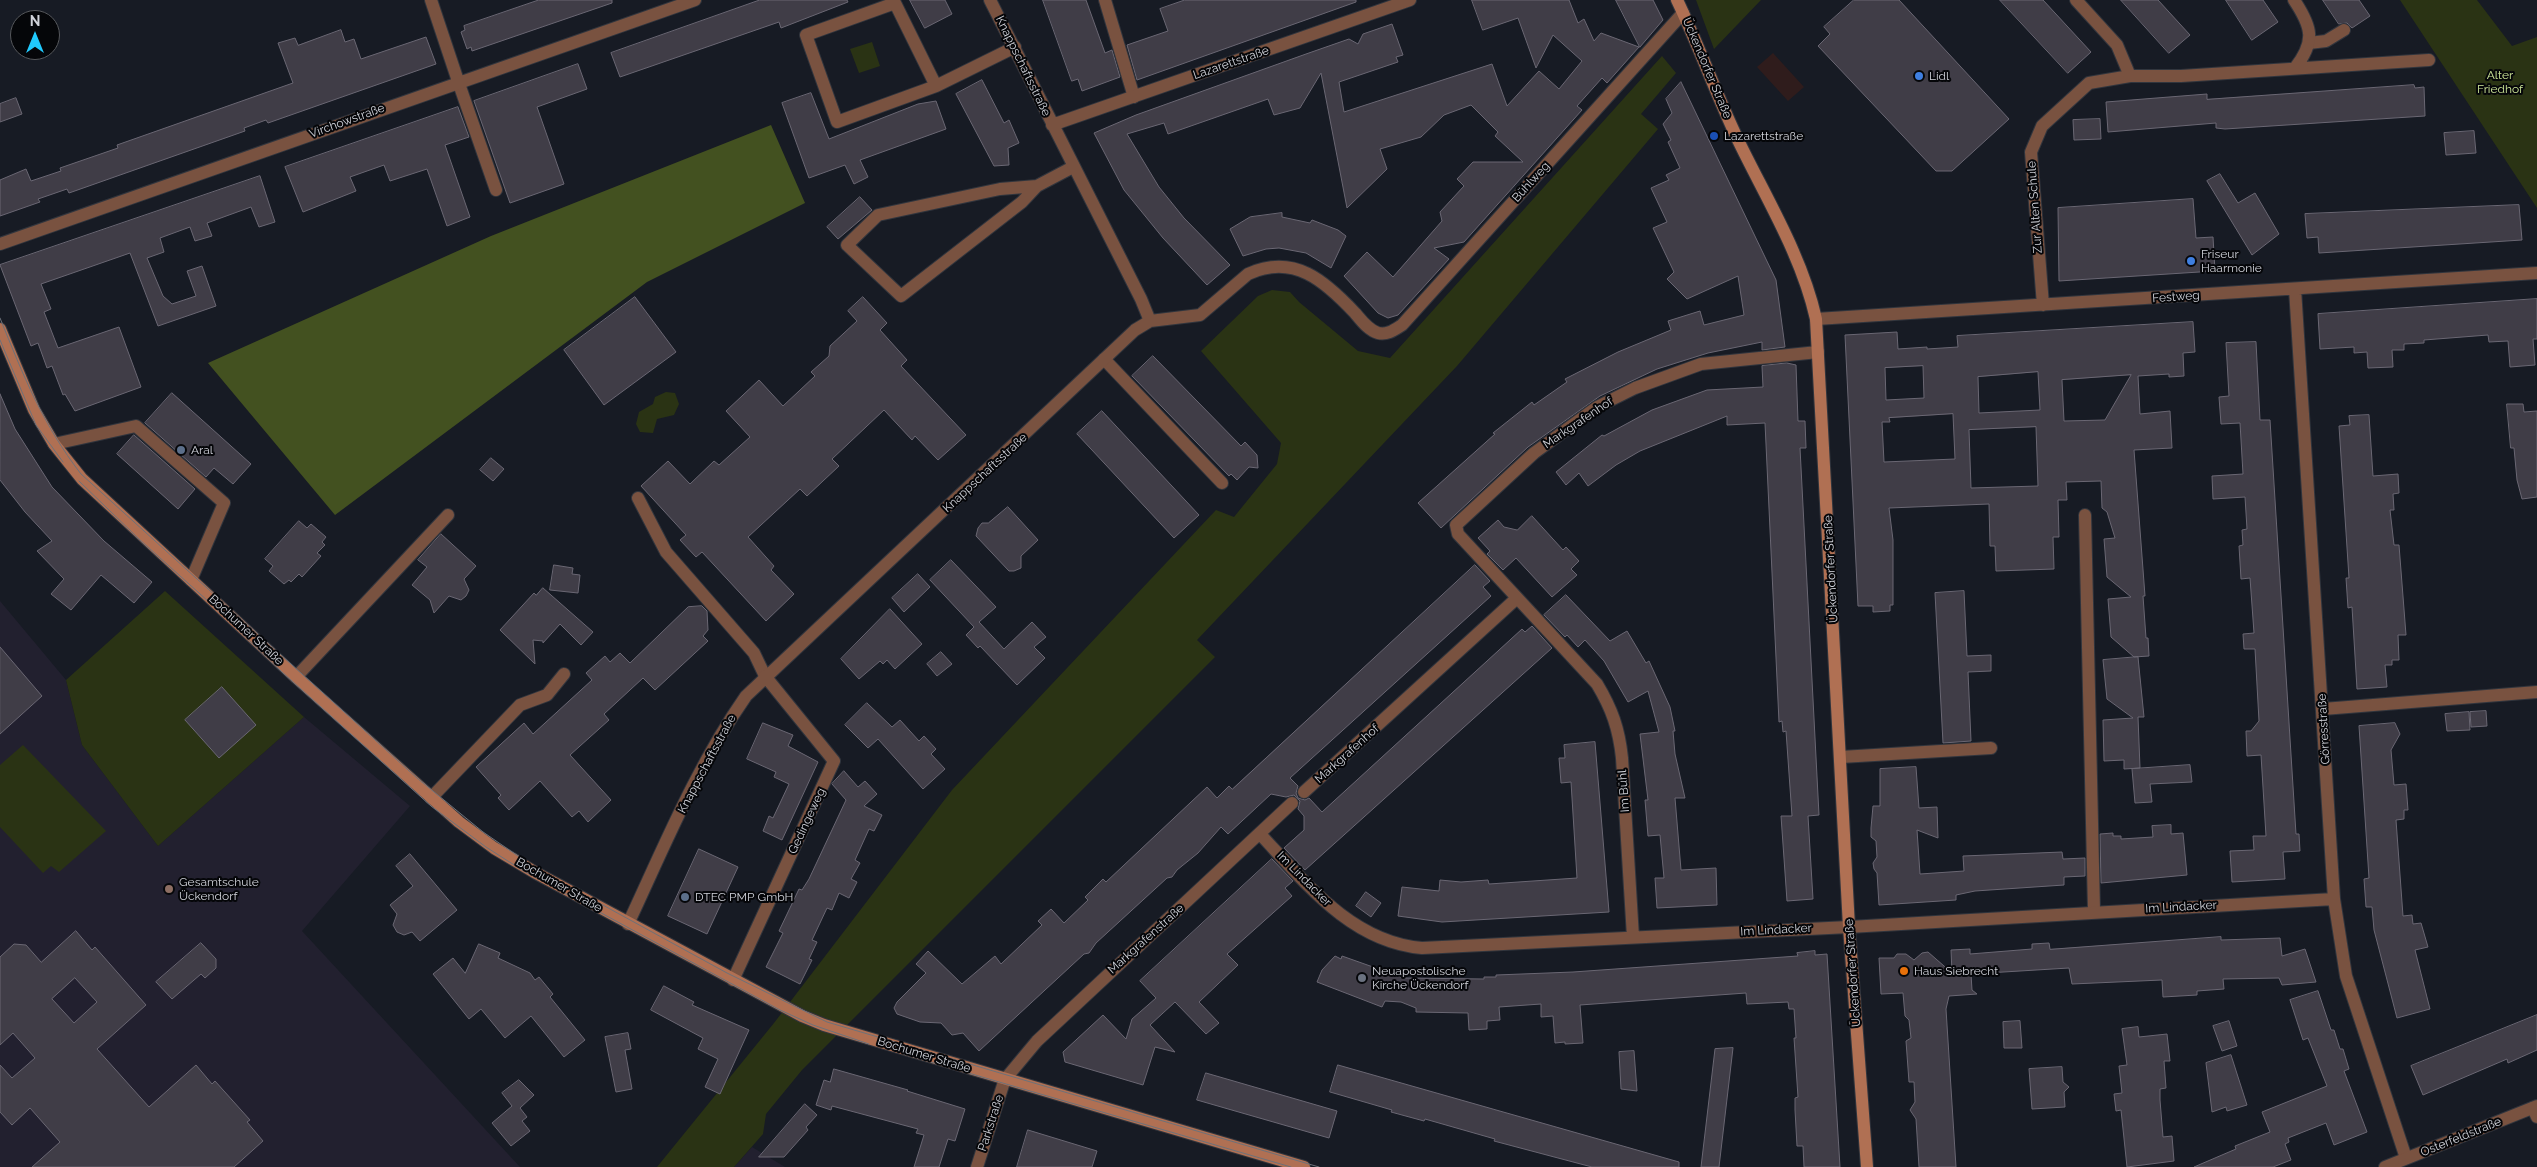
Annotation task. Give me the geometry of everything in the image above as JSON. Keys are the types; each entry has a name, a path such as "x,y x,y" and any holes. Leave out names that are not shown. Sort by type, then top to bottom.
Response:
{"main road":[{"name":"Ückendorfer Straße","path":"1680,4 1738,139 1806,283 1816,319 1849,927 1867,1167"},
{"name":"Bochumer Straße","path":"0,329 34,410 54,444 82,479 296,677 431,798 494,848 628,924 802,1016 824,1025 1304,1167"}],"street":[{"path":"431,0 496,190"},
{"name":"Virchowstraße","path":"0,244 695,0"},
{"name":"Knappschaftsstraße","path":"628,924 695,782 726,724 746,696 765,676 915,539 1135,330 1150,322 1141,299 990,0"},
{"path":"1105,0 1134,97"},
{"name":"Lazarettstraße","path":"1052,125 1410,0"},
{"path":"2076,0 2117,45 2130,76"},
{"path":"2294,0 2309,27 2310,43 2304,56 2295,68"},
{"path":"936,86 895,3 806,35 837,122 936,86 1015,47"},
{"name":"Bühlweg","path":"1150,322 1200,315 1239,279 1258,269 1286,267 1306,273 1329,286 1370,330 1386,334 1402,325 1680,4"},
{"path":"2310,43 2326,41 2344,30"},
{"name":"Zur Alten Schule","path":"2042,305 2032,152 2036,136 2042,126 2089,83 2130,76 2181,76 2430,60"},
{"path":"1037,186 1000,189 878,215 847,245 901,296 1022,202 1037,186 1073,167"},
{"name":"Festweg","path":"1816,319 2537,274"},
{"name":"Görresstraße","path":"2295,289 2334,899 2346,976 2406,1158"},
{"name":"Markgrafenhof","path":"1574,659 1456,530 1458,521 1528,458 1598,407 1660,378 1701,364 1818,352"},
{"path":"1104,359 1222,483"},
{"path":"54,444 136,426 224,503 191,580"},
{"path":"638,498 666,552 754,653 765,676"},
{"path":"296,677 448,515"},
{"path":"2086,515 2094,911"},
{"name":"Markgrafenhof","path":"1307,790 1517,598"},
{"name":"Im Bühl","path":"1574,659 1597,684 1619,731 1633,937"},
{"path":"431,798 520,705 547,695 564,674"},
{"name":"Gedingeweg","path":"733,980 834,761 765,676"},
{"path":"2323,709 2537,692"},
{"path":"1841,758 1991,748"},
{"name":"Markgrafenstraße","path":"1006,1080 1036,1041 1057,1020 1292,803"},
{"name":"Im Lindacker","path":"1260,834 1319,897 1359,928 1394,943 1422,948 1849,927 2094,911 2334,899"},
{"name":"Parkstraße","path":"977,1167 1006,1080"},
{"name":"Osterfeldstraße","path":"2385,1167 2536,1110"}],"shaded area":[{"path":"1773,53 1804,87 1788,101 1757,67"},
{"name":"Gesamtschule Ückendorf","path":"0,601 66,680 82,745 158,846 304,717 410,806 302,931 520,1167 0,1167"},
{"path":"752,1147 785,1167 734,1167"}],"green space":[{"path":"1696,0 1761,0 1714,49"},
{"name":"Alter Friedhof","path":"2400,0 2477,0 2512,46 2537,37 2537,208"},
{"path":"872,42 880,66 859,73 850,49"},
{"path":"1662,56 1676,73 1641,114 1658,129 1457,366 1197,640 1215,657 802,1070 766,1114 763,1134 734,1167 657,1167 774,1023 952,790 1216,510 1234,517 1277,464 1281,443 1201,351 1258,296 1272,290 1290,292 1299,302 1358,351 1390,358"},
{"path":"771,125 805,203 647,282 335,515 208,363 491,236"},
{"path":"666,392 675,393 679,404 674,415 657,419 653,433 640,432 636,424 639,412 653,404 655,397"},
{"path":"165,591 304,717 158,846 82,745 66,680"},
{"path":"23,745 106,831 59,872 51,866 43,873 0,827 0,765"}],"building":[{"path":"539,0 612,0 612,3 472,51 471,47 467,49 461,32 465,30 464,26"},
{"path":"760,0 847,0 848,2 781,28 779,22 620,77 611,53"},
{"path":"910,0 945,0 952,14 925,28"},
{"path":"1043,0 1086,0 1105,53 1112,50 1120,77 1082,91 1078,79 1072,81"},
{"path":"1185,0 1356,0 1356,2 1137,80 1127,45 1168,31 1160,9"},
{"path":"1472,0 1569,0 1578,23 1584,19 1594,41 1601,33 1639,47 1607,83 1602,78 1577,106 1582,110 1464,242 1434,248 1449,259 1398,315 1388,318 1378,313 1344,276 1367,252 1393,277 1442,221 1440,212 1464,186 1457,179 1473,162 1523,162 1495,136 1498,132 1471,105 1444,115 1421,137 1380,149 1387,169 1347,208 1321,73 1300,108 1274,115 1268,99 1168,134 1164,123 1127,134 1159,187 1184,218 1230,265 1207,285 1163,238 1124,190 1094,133 1136,115 1349,39 1358,44 1363,34 1392,24 1403,55 1396,57 1398,62 1339,82 1344,112 1492,64 1507,106 1539,71 1559,89 1582,61 1553,35 1536,68 1518,18 1483,30"},
{"path":"1616,0 1653,0 1663,20 1640,47"},
{"name":"Lidl","path":"1854,0 1899,0 2009,119 1952,171 1936,171 1818,46 1830,34 1824,27"},
{"path":"2000,0 2043,0 2091,52 2068,73"},
{"path":"2121,0 2158,0 2190,35 2169,53"},
{"path":"2226,0 2263,0 2278,22 2252,40"},
{"path":"2323,0 2359,0 2370,16 2352,28 2347,23 2339,24"},
{"path":"341,30 345,42 354,39 361,59 426,37 436,64 268,123 266,120 244,128 245,131 69,193 67,189 38,199 40,202 0,216 0,180 26,169 31,181 61,171 60,168 118,148 117,145 293,83 278,43 295,38 298,45"},
{"path":"578,64 587,89 537,107 564,184 510,203 474,101"},
{"path":"982,80 1004,123 1009,120 1019,143 1008,148 1009,165 994,166 956,94"},
{"path":"1681,82 1776,280 1785,347 1762,350 1762,342 1708,353 1657,369 1600,396 1528,447 1441,528 1418,503 1495,434 1493,433 1532,402 1534,405 1567,382 1565,379 1618,352 1671,330 1668,321 1700,311 1704,325 1744,315 1738,276 1687,299 1667,279 1674,272 1653,228 1667,222 1651,188 1669,180 1666,175 1680,168 1668,142 1671,140 1663,124 1672,113 1666,99"},
{"path":"2414,85 2415,88 2424,87 2425,116 2225,129 2216,128 2216,123 2108,132 2106,102 2207,94 2207,99"},
{"path":"811,93 829,139 918,104 936,101 946,129 860,160 868,177 854,184 845,165 809,178 782,103"},
{"path":"16,98 22,114 0,122 0,104"},
{"path":"458,107 469,137 445,145 470,217 447,226 427,169 390,181 384,165 350,177 356,191 303,212 285,167"},
{"path":"2100,119 2101,139 2074,140 2073,120"},
{"path":"2474,131 2476,153 2446,155 2444,133"},
{"path":"2220,174 2238,203 2255,193 2279,234 2252,255 2207,181"},
{"path":"260,176 275,222 259,227 251,207 207,223 212,236 195,241 190,227 160,238 164,252 147,258 163,296 172,304 196,296 187,271 202,266 216,306 158,326 130,253 41,284 51,309 44,312 58,348 119,327 141,387 75,411 65,394 63,395 52,366 47,368 38,343 31,346 0,265"},
{"path":"860,197 872,210 838,239 827,227"},
{"path":"2193,199 2196,238 2213,237 2215,271 2059,281 2058,208"},
{"path":"2519,205 2522,240 2319,253 2318,237 2307,238 2305,214"},
{"path":"1282,213 1282,217 1310,223 1312,220 1338,230 1346,236 1331,268 1306,253 1279,248 1266,249 1243,256 1230,229 1250,217"},
{"path":"635,297 676,352 604,405 564,350"},
{"path":"863,297 887,323 880,330 907,360 901,366 966,435 938,460 915,436 912,440 884,410 832,459 839,466 807,496 800,489 748,537 774,566 771,570 794,594 766,621 702,552 696,557 680,540 686,535 641,486 668,461 690,484 714,461 719,465 750,437 726,411 759,380 783,406 815,376 811,372 829,356 830,346 857,321 848,311"},
{"path":"2537,299 2537,339 2533,339 2535,365 2510,367 2508,341 2489,342 2488,335 2424,340 2424,343 2404,344 2404,350 2392,350 2393,367 2368,368 2367,352 2354,353 2354,347 2320,349 2318,314"},
{"path":"2193,322 2195,352 2183,353 2184,376 2169,377 2169,374 2138,376 2140,414 2170,411 2172,448 2134,450 2145,596 2143,596 2146,638 2148,638 2149,656 2134,657 2111,637 2108,599 2131,597 2107,577 2104,539 2115,538 2107,512 2102,508 2101,481 2066,482 2067,500 2058,500 2059,537 2053,537 2054,569 1996,571 1995,546 1990,546 1989,504 1889,508 1893,540 1893,605 1890,605 1890,611 1873,612 1873,606 1858,606 1845,335 1897,332 1898,349 1958,347 1957,336","holes":["1923,366 1924,398 1886,400 1885,368","2038,372 2040,410 1979,413 1978,377","2131,375 2105,420 2064,421 2062,380","1953,414 1955,459 1884,462 1882,422 1890,422 1889,418","2036,427 2038,486 1971,488 1969,430"]},
{"path":"2256,342 2260,420 2270,420 2296,834 2299,834 2300,851 2283,852 2285,879 2232,882 2230,851 2254,850 2253,836 2266,836 2261,755 2247,756 2246,731 2251,731 2259,721 2255,649 2244,649 2243,634 2254,633 2250,578 2241,579 2239,546 2243,545 2242,530 2247,529 2245,497 2213,499 2212,476 2243,474 2240,423 2221,424 2219,397 2229,396 2226,343"},
{"path":"1153,356 1241,446 1245,442 1257,455 1258,468 1249,467 1237,480 1231,474 1229,476 1132,376"},
{"path":"1787,363 1796,365 1798,421 1805,421 1806,448 1800,448 1819,815 1808,816 1813,899 1787,901 1781,816 1792,816 1786,731 1783,732 1782,721 1779,722 1765,423 1727,425 1727,416 1640,451 1616,465 1588,486 1579,473 1566,485 1556,472 1602,435 1604,436 1652,410 1707,390 1763,387 1762,366"},
{"path":"172,393 251,464 233,484 214,468 206,477 145,423"},
{"path":"0,394 15,429 52,487 104,541 152,582 134,603 101,575 71,610 51,594 64,579 37,551 52,541 25,512 0,480"},
{"path":"2507,404 2523,404 2524,412 2537,411 2537,497 2522,499 2517,480 2514,448 2511,448"},
{"path":"1102,411 1199,515 1174,538 1077,434"},
{"path":"2369,415 2373,476 2398,474 2399,493 2393,494 2394,510 2390,510 2394,545 2399,545 2406,635 2398,635 2399,660 2392,660 2392,665 2385,665 2387,687 2357,689 2352,607 2348,608 2346,578 2349,578 2339,426 2350,425 2349,416"},
{"path":"134,435 195,489 178,509 117,454"},
{"path":"491,458 504,469 493,481 480,470"},
{"path":"1008,507 1038,540 1021,556 1021,568 1014,571 1009,571 976,536 978,528 982,523 988,523"},
{"path":"1532,516 1563,550 1566,547 1579,561 1571,569 1577,575 1552,597 1516,558 1503,570 1487,554 1490,551 1478,538 1498,520 1504,527 1517,530"},
{"path":"299,521 307,528 311,524 326,537 322,542 325,545 317,553 321,556 302,577 299,574 291,582 289,580 284,584 269,571 273,566 265,559"},
{"path":"441,534 476,566 464,579 469,590 466,596 461,600 449,596 434,613 430,600 412,585 427,567 418,560"},
{"path":"951,560 996,607 979,622 1004,649 1032,622 1046,637 1034,647 1045,658 1017,685 980,646 978,648 966,635 974,627 930,580"},
{"path":"554,565 573,568 572,574 580,575 578,593 550,590"},
{"path":"1475,565 1490,581 1483,587 1491,596 1290,778 1298,786 1296,793 1298,798 1305,800 1309,798 1322,812 1522,629 1525,632 1532,626 1552,648 1305,870 1284,848 1304,830 1304,816 1298,809 1300,801 1294,795 1286,797 1271,794 1228,834 1221,827 1198,853 1177,870 1172,877 1167,878 1096,943 1089,953 1084,954 979,1051 963,1033 952,1035 941,1023 920,1022 897,1014 894,1008 897,1002 926,973 916,964 928,951 962,984 995,956 1001,964 1042,925 1038,921 1051,909 1064,923 1088,900 1085,897 1103,879 1106,882 1207,787 1217,798 1229,786 1232,789"},
{"path":"918,574 930,587 904,612 892,598"},
{"path":"543,588 593,632 581,645 560,624 543,643 543,641 533,640 535,664 500,630 534,593 536,595"},
{"path":"1964,591 1967,656 1991,655 1991,671 1968,672 1971,741 1943,743 1935,593"},
{"path":"1566,595 1610,641 1627,631 1646,663 1649,661 1670,707 1675,731 1673,731 1675,754 1685,798 1675,798 1681,870 1716,868 1717,905 1657,908 1655,878 1664,878 1660,835 1648,836 1645,800 1648,800 1640,734 1659,732 1648,691 1628,702 1604,661 1585,640 1578,647 1567,635 1565,637 1544,615"},
{"path":"702,606 707,611 708,630 703,636 708,641 655,690 643,678 604,714 609,720 570,755 611,800 588,822 579,811 572,817 540,781 509,810 498,798 501,795 476,767 524,723 533,734 592,680 586,673 605,656 610,662 620,653 630,663 688,607"},
{"path":"890,609 922,644 895,669 887,660 883,664 880,661 859,679 841,659"},
{"path":"0,647 42,696 0,734"},
{"path":"941,652 952,664 937,676 927,664"},
{"path":"2138,657 2144,717 2138,717 2140,768 2124,769 2124,760 2104,761 2103,720 2133,718 2107,699 2103,660"},
{"path":"222,687 256,725 219,758 185,720"},
{"path":"867,703 892,727 900,720 919,741 924,736 936,749 931,754 945,769 923,789 878,739 868,748 845,725"},
{"path":"2486,711 2487,726 2471,727 2470,712"},
{"path":"2469,712 2470,730 2447,731 2445,714"},
{"path":"763,723 793,735 788,746 818,762 782,840 763,831 769,816 773,818 789,784 774,777 776,772 747,759"},
{"path":"2395,723 2400,734 2391,750 2394,785 2406,784 2408,810 2404,810 2404,819 2396,820 2403,916 2412,915 2413,924 2421,923 2428,947 2415,950 2430,1009 2397,1018 2374,930 2372,907 2366,907 2364,879 2369,878 2359,726"},
{"path":"1595,742 1609,912 1442,922 1398,916 1402,887 1439,891 1440,880 1461,882 1488,880 1489,884 1577,878 1571,782 1561,783 1559,758 1565,758 1564,745"},
{"path":"2190,765 2192,782 2150,784 2152,802 2135,803 2132,769"},
{"path":"1916,767 1919,808 1937,807 1938,838 1917,830 1920,874 1964,871 1963,856 2062,852 2063,859 2085,858 2085,876 2064,877 2064,885 1975,891 1956,895 1956,900 1879,905 1877,873 1873,863 1877,857 1876,841 1871,837 1871,828 1873,806 1880,806 1880,769"},
{"path":"844,771 858,787 865,781 877,794 864,806 882,815 874,831 869,829 855,860 860,863 851,879 857,882 849,898 839,893 832,910 827,908 812,940 817,942 809,959 812,960 800,984 766,967 783,933 779,931 799,889 802,890 809,879 846,800 832,784"},
{"path":"2171,825 2171,834 2183,833 2187,875 2101,883 2100,834 2113,833 2113,836 2121,836 2121,839 2153,837 2152,826"},
{"path":"699,849 738,867 707,934 668,916"},
{"path":"410,854 457,910 420,941 412,932 404,935 397,932 393,925 397,914 390,905 413,886 396,866"},
{"path":"1272,859 1293,881 1285,888 1292,896 1227,954 1238,965 1199,1002 1219,1023 1206,1034 1175,1002 1150,1025 1175,1052 1155,1047 1143,1085 1065,1062 1063,1052 1103,1015 1126,1039 1132,1019 1156,998 1140,981"},
{"path":"1366,892 1381,903 1371,917 1356,906"},
{"path":"76,931 92,950 95,947 146,1005 97,1049 149,1107 196,1065 212,1084 215,1081 250,1120 247,1122 263,1141 234,1167 32,1167 60,1142 30,1108 12,1125 0,1112 0,1065 12,1078 35,1058 13,1033 0,1045 0,957 14,944 26,945 41,962","holes":["75,978 97,1002 74,1023 52,999"]},
{"path":"2221,937 2221,940 2280,938 2282,956 2305,949 2316,982 2282,985 2279,978 2223,979 2224,989 2197,991 2197,995 2163,997 2162,980 2072,984 2069,968 1971,974 1972,990 1977,994 1949,996 1946,1009 1956,1167 1919,1167 1916,1119 1910,1110 1915,1102 1914,1082 1909,1082 1906,1041 1911,1038 1909,1020 1905,1016 1903,993 1881,994 1879,958 1894,958 1897,954 1906,954 1914,960 1922,953 1928,952 1952,973 1951,950 1970,949 1970,954 2032,949 2032,944 2049,943 2050,949"},
{"path":"201,943 216,959 216,968 205,978 201,974 172,999 156,982"},
{"path":"479,944 500,953 498,958 530,973 535,980 539,977 553,994 550,997 585,1040 564,1057 531,1016 505,1038 481,1009 469,1019 433,974 453,958 465,973"},
{"path":"1815,951 1815,955 1827,954 1840,1167 1804,1167 1803,1146 1797,1146 1795,1098 1798,1097 1794,1038 1796,1038 1794,1009 1789,1009 1788,1002 1747,1004 1746,993 1580,1005 1583,1043 1565,1044 1565,1042 1555,1043 1553,1016 1541,1017 1541,1004 1499,1007 1500,1020 1487,1021 1487,1029 1469,1030 1468,1013 1416,1012 1416,1008 1401,1002 1385,1001 1382,1007 1317,982 1322,970 1335,956 1341,959 1342,956 1404,978 1484,979 1484,977 1496,977 1496,975 1573,972 1798,956 1797,953"},
{"path":"664,986 694,1002 692,1005 749,1030 720,1094 705,1087 718,1059 698,1049 703,1038 651,1010"},
{"path":"2318,991 2331,1030 2334,1030 2340,1049 2343,1049 2349,1069 2344,1071 2367,1132 2334,1145 2326,1123 2288,1138 2289,1142 2285,1144 2291,1160 2273,1167 2194,1167 2236,1149 2235,1146 2270,1132 2262,1112 2327,1086 2308,1038 2303,1040 2290,1000"},
{"path":"2537,1015 2537,1050 2508,1063 2507,1059 2423,1095 2411,1066"},
{"path":"2020,1021 2022,1048 2004,1048 2003,1022"},
{"path":"2229,1021 2237,1046 2222,1051 2213,1026"},
{"path":"2138,1027 2139,1037 2167,1034 2170,1061 2164,1061 2166,1088 2160,1089 2160,1100 2163,1137 2172,1136 2174,1161 2127,1167 2121,1110 2116,1111 2114,1094 2122,1093 2119,1066 2127,1065 2122,1029"},
{"path":"628,1033 631,1049 625,1050 632,1089 616,1092 605,1037"},
{"path":"1733,1048 1719,1167 1701,1167 1715,1049"},
{"path":"1634,1051 1637,1091 1621,1089 1619,1052"},
{"path":"2231,1055 2247,1105 2227,1111 2226,1107 2212,1112 2206,1063"},
{"path":"1338,1065 1679,1162 1679,1167 1592,1167 1494,1141 1495,1139 1425,1119 1424,1121 1391,1112 1392,1110 1330,1092"},
{"path":"2062,1067 2063,1082 2069,1087 2064,1092 2065,1107 2032,1109 2029,1069"},
{"path":"834,1069 908,1090 965,1109 955,1141 948,1139 939,1167 914,1167 924,1135 916,1133 918,1129 832,1106 831,1110 816,1105 824,1080 830,1082"},
{"path":"1206,1073 1337,1111 1329,1138 1197,1100"},
{"path":"519,1080 534,1095 520,1108 527,1117 522,1121 530,1131 511,1146 492,1123 512,1106 502,1093"},
{"path":"805,1104 817,1115 806,1127 808,1130 784,1157 759,1157"},
{"path":"1028,1130 1097,1151 1092,1167 1017,1167"}],"tram line":[{"path":"0,318 35,399 56,437 81,474 417,778 483,832 537,869 727,973 827,1022 1319,1167"},
{"path":"0,340 36,425 63,462"},
{"path":"79,481 281,671 431,806 486,847 522,870 780,1010 813,1025 869,1044"},
{"path":"903,1054 1291,1167"}],"place":[{"name":"Lidl","path":"1919,76"},
{"name":"Lazarettstraße","path":"1714,136"},
{"name":"Friseur Haarmonie","path":"2191,261"},
{"name":"Aral","path":"181,450"},
{"name":"Gesamtschule Ückendorf","path":"169,889"},
{"name":"DTEC PMP GmbH","path":"685,897"},
{"name":"Haus Siebrecht","path":"1904,971"},
{"name":"Neuapostolische Kirche Ückendorf","path":"1362,978"}]}
